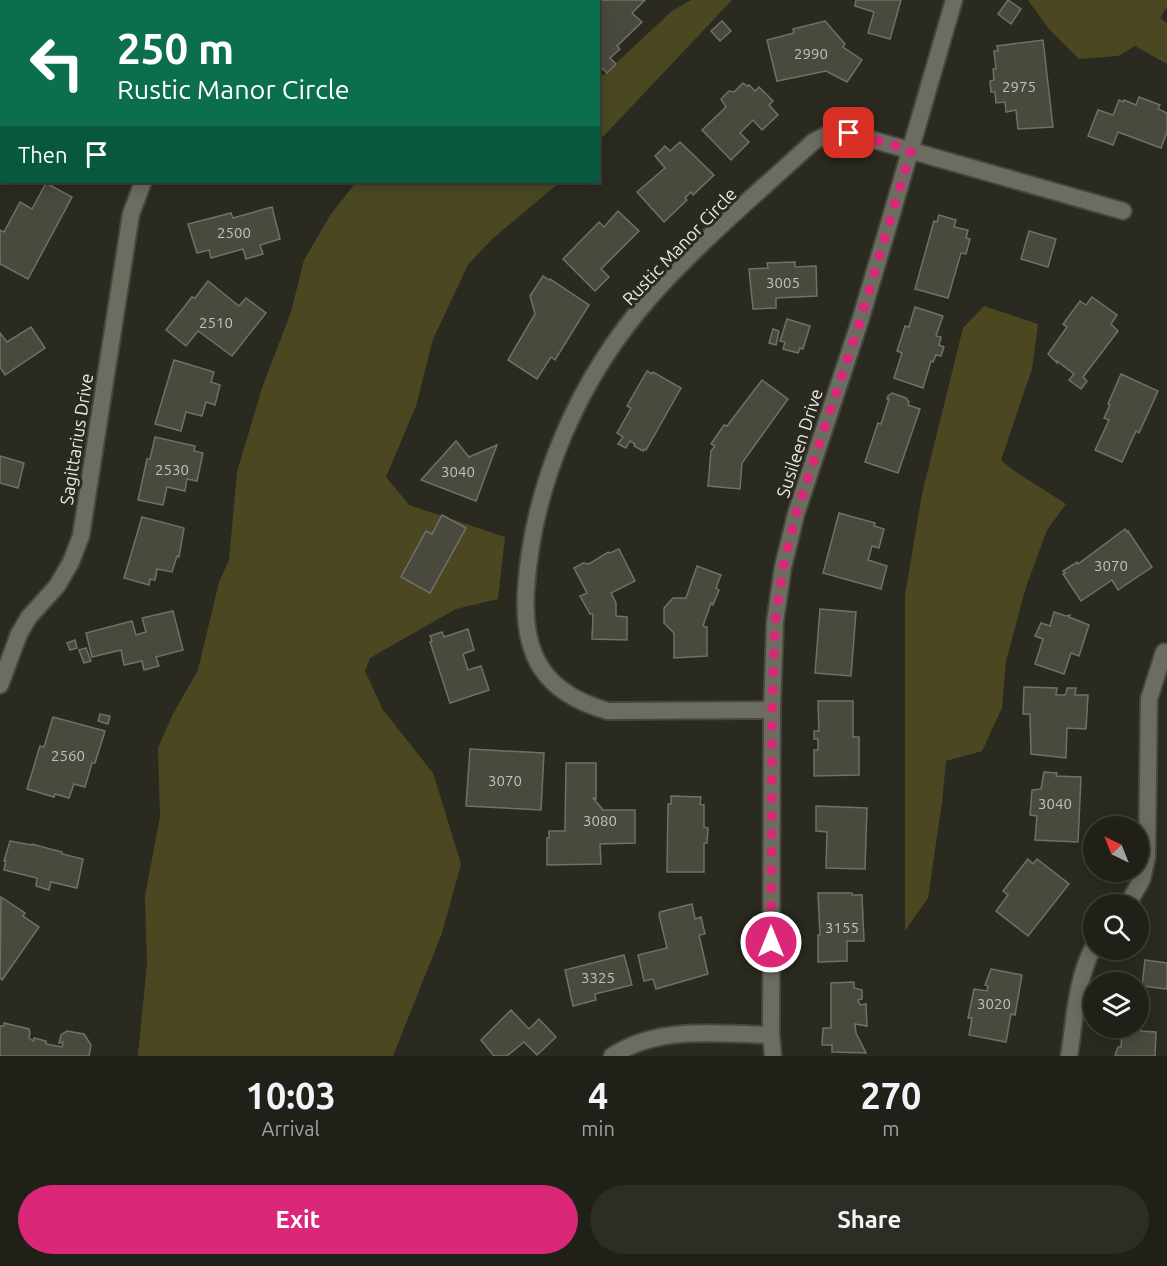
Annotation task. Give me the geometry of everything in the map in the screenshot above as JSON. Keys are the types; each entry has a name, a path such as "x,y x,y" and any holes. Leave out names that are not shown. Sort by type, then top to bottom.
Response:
{"street":[{"name":"Susileen Drive","path":"773,1056 771,1035 772,710 775,622 785,557 796,514 860,321 954,0"},
{"name":"Rustic Manor Circle","path":"772,710 608,711 585,705 566,694 550,680 540,666 527,638 525,613 534,523 567,427 590,382 618,340 652,296 690,257 813,142 828,134 849,133 1123,211"},
{"name":"Sagittarius Drive","path":"0,685 18,634 29,617 57,586 71,562 81,536 131,214 143,183"},
{"path":"1134,894 1142,879 1147,857 1149,699 1164,652"},
{"path":"1069,1056 1086,960"},
{"path":"612,1056 625,1047 650,1038 677,1034 771,1035"}],"shaded area":[{"path":"691,0 732,0 600,140 600,78 672,11"},
{"path":"1028,0 1167,0 1167,7 1160,18 1167,23 1167,64 1135,46 1118,56 1079,59 1049,29"},
{"path":"355,183 559,183 491,240 468,265 433,339 416,406 386,477 409,505 505,537 498,599 456,609 370,658 365,671 383,710 433,773 461,864 442,933 393,1056 138,1056 147,964 145,896 160,817 158,748 173,714 198,670 219,582 229,560 237,472 262,388 291,312 304,260 331,214"},
{"path":"984,306 1038,324 1032,369 1001,460 1066,504 1047,530 1026,587 1006,661 1002,708 982,751 946,761 928,898 905,931 905,596 922,494 963,328"}],"building":[{"path":"645,0 632,13 642,22 617,46 620,49 610,58 616,64 607,73 600,68 600,2"},
{"path":"856,0 901,0 890,39 868,33 874,12 855,6"},
{"path":"1008,0 1021,9 1011,24 998,14"},
{"path":"722,21 731,31 720,41 711,31"},
{"path":"825,21 845,44 843,47 862,60 847,82 826,71 777,81 767,40 794,33 793,29"},
{"path":"1043,40 1053,127 1018,129 1016,110 1006,112 1005,102 996,103 995,92 991,92 990,81 994,80 993,69 996,69 994,51 998,51 997,46"},
{"path":"743,83 755,91 759,87 773,101 769,105 778,115 762,130 753,120 740,133 749,142 731,160 702,130 726,107 721,99 729,91 734,92"},
{"path":"1139,97 1160,105 1158,109 1167,113 1167,132 1161,148 1118,132 1113,145 1088,136 1098,110 1113,115 1119,100 1136,105"},
{"path":"680,142 714,175 693,195 691,192 685,198 687,200 664,222 637,192 665,168 655,156 665,146 670,151"},
{"path":"46,183 72,197 28,279 0,264 0,230 4,232 20,202 32,209"},
{"path":"272,207 280,239 260,245 263,254 246,259 243,249 211,258 209,250 197,253 188,224 231,213 233,218"},
{"path":"618,211 639,231 601,269 609,277 595,291 563,259 599,222 604,227"},
{"path":"939,215 956,220 954,227 968,230 966,238 970,239 966,254 961,253 948,298 915,289 934,221 937,222"},
{"path":"1029,231 1056,239 1048,267 1021,259"},
{"path":"795,262 795,267 816,266 817,296 776,298 776,308 753,309 749,269 768,268 767,263"},
{"path":"543,276 589,305 555,360 551,357 537,379 508,360 535,314 530,296"},
{"path":"208,281 239,306 246,298 266,313 232,356 198,331 186,346 166,330"},
{"path":"1092,297 1117,315 1111,324 1118,331 1083,377 1087,381 1081,389 1069,380 1074,374 1048,354 1067,327 1063,324 1080,301 1086,305"},
{"path":"915,307 943,316 936,336 941,337 939,345 944,347 941,356 936,355 933,362 931,361 923,388 894,378 902,353 897,351 905,326 909,327"},
{"path":"787,319 810,326 803,349 800,348 798,353 783,349 785,342 780,341"},
{"path":"31,327 45,348 5,375 0,367 0,333 7,342"},
{"path":"773,329 779,331 776,345 769,343"},
{"path":"174,360 214,372 211,382 220,385 215,405 206,402 202,416 186,412 181,431 155,424"},
{"path":"647,371 681,388 646,450 643,451 630,441 626,448 618,444 623,437 617,433 631,408 627,406"},
{"path":"1121,374 1158,391 1139,433 1136,431 1122,462 1095,450 1109,420 1104,418"},
{"path":"762,380 788,399 742,463 740,489 708,486 711,451 715,446 711,444"},
{"path":"892,393 906,398 908,405 920,409 898,473 865,462 878,423 881,424 888,396"},
{"path":"155,437 195,446 194,451 203,453 197,481 187,479 185,491 167,487 163,505 138,500 147,459 150,459"},
{"path":"456,441 469,457 497,445 476,501 421,480"},
{"path":"0,456 24,463 18,488 0,483"},
{"path":"839,513 875,523 874,526 884,529 879,548 872,546 868,560 887,566 881,589 823,573"},
{"path":"442,515 466,528 430,593 401,577 426,531 432,534"},
{"path":"142,517 184,528 179,557 177,556 172,572 157,569 155,580 150,579 149,585 124,578"},
{"path":"1125,529 1152,567 1118,590 1112,580 1081,601 1063,571 1077,562 1078,564"},
{"path":"619,549 635,581 611,593 616,603 616,616 627,617 627,640 592,639 593,614 590,614 580,596 587,593 574,568 583,563 589,564 608,552"},
{"path":"697,566 721,575 716,588 719,590 713,605 711,603 703,626 707,627 707,656 674,658 674,633 664,623 664,608 673,598 686,598"},
{"path":"820,609 856,612 851,676 815,673"},
{"path":"173,611 183,650 156,657 159,666 144,670 142,661 124,665 121,650 92,657 86,633 132,621 136,635 146,632 142,618"},
{"path":"1054,612 1070,615 1069,617 1089,625 1079,656 1071,653 1064,674 1035,664 1043,639 1035,636 1041,623 1050,626"},
{"path":"468,629 474,650 463,654 468,670 481,666 489,690 450,703 430,636 442,632 444,637"},
{"path":"75,640 77,648 70,650 67,643"},
{"path":"86,648 91,661 84,663 79,650"},
{"path":"1024,687 1057,688 1056,695 1066,694 1067,688 1076,688 1075,695 1088,695 1086,729 1067,728 1066,758 1031,754 1030,714 1023,714"},
{"path":"818,701 853,701 853,737 859,737 859,775 814,776 814,750 818,750 818,739 814,739 814,731 819,731"},
{"path":"100,714 110,716 108,724 98,721"},
{"path":"53,717 105,731 85,787 74,784 69,798 55,794 54,797 27,789 40,746 44,747"},
{"path":"470,749 544,753 541,810 466,806"},
{"path":"566,763 596,763 596,799 593,798 603,810 635,810 635,843 600,844 601,864 547,865 549,831 565,831"},
{"path":"1044,772 1057,773 1056,776 1081,777 1078,842 1035,840 1037,816 1030,815 1032,790 1041,789"},
{"path":"671,796 701,797 700,804 704,805 704,827 708,828 707,843 704,843 704,872 667,872 668,804 671,804"},
{"path":"816,806 867,808 865,869 826,868 827,832 816,831"},
{"path":"10,841 32,844 83,859 77,888 51,882 49,890 36,886 37,878 4,870 6,861 4,861"},
{"path":"1028,859 1033,864 1037,859 1069,884 1028,936 996,911 1008,895 1003,891"},
{"path":"818,893 862,895 864,941 847,941 847,961 818,962 818,935 820,935"},
{"path":"1,897 25,913 23,916 39,927 2,980 0,978"},
{"path":"692,904 695,919 701,917 705,934 699,935 708,974 656,989 653,979 644,981 638,955 667,948 660,912"},
{"path":"624,955 632,985 595,994 596,1000 573,1006 565,970"},
{"path":"1145,960 1167,963 1167,989 1149,987 1149,972 1144,972"},
{"path":"991,969 1022,975 1015,1015 1011,1014 1006,1042 969,1035 972,1018 968,1018 974,989 987,991 988,986 985,985"},
{"path":"854,982 854,988 862,990 862,999 858,1000 860,1005 866,1004 867,1026 855,1024 856,1033 866,1053 832,1052 832,1045 822,1045 823,1028 831,1028 831,983"},
{"path":"511,1010 529,1029 539,1019 556,1037 537,1055 524,1042 507,1056 494,1056 481,1040"},
{"path":"4,1023 29,1029 29,1038 33,1041 34,1038 46,1041 46,1044 62,1047 63,1042 59,1043 61,1035 67,1031 84,1034 91,1045 89,1056 0,1056 0,1026 4,1026"},
{"path":"1149,1032 1156,1032 1155,1056 1115,1056 1118,1047 1121,1047 1121,1038 1149,1038"}],"route":[{"path":"771,942 772,710 775,622 783,567 796,514 860,321 911,150 849,133"}]}
